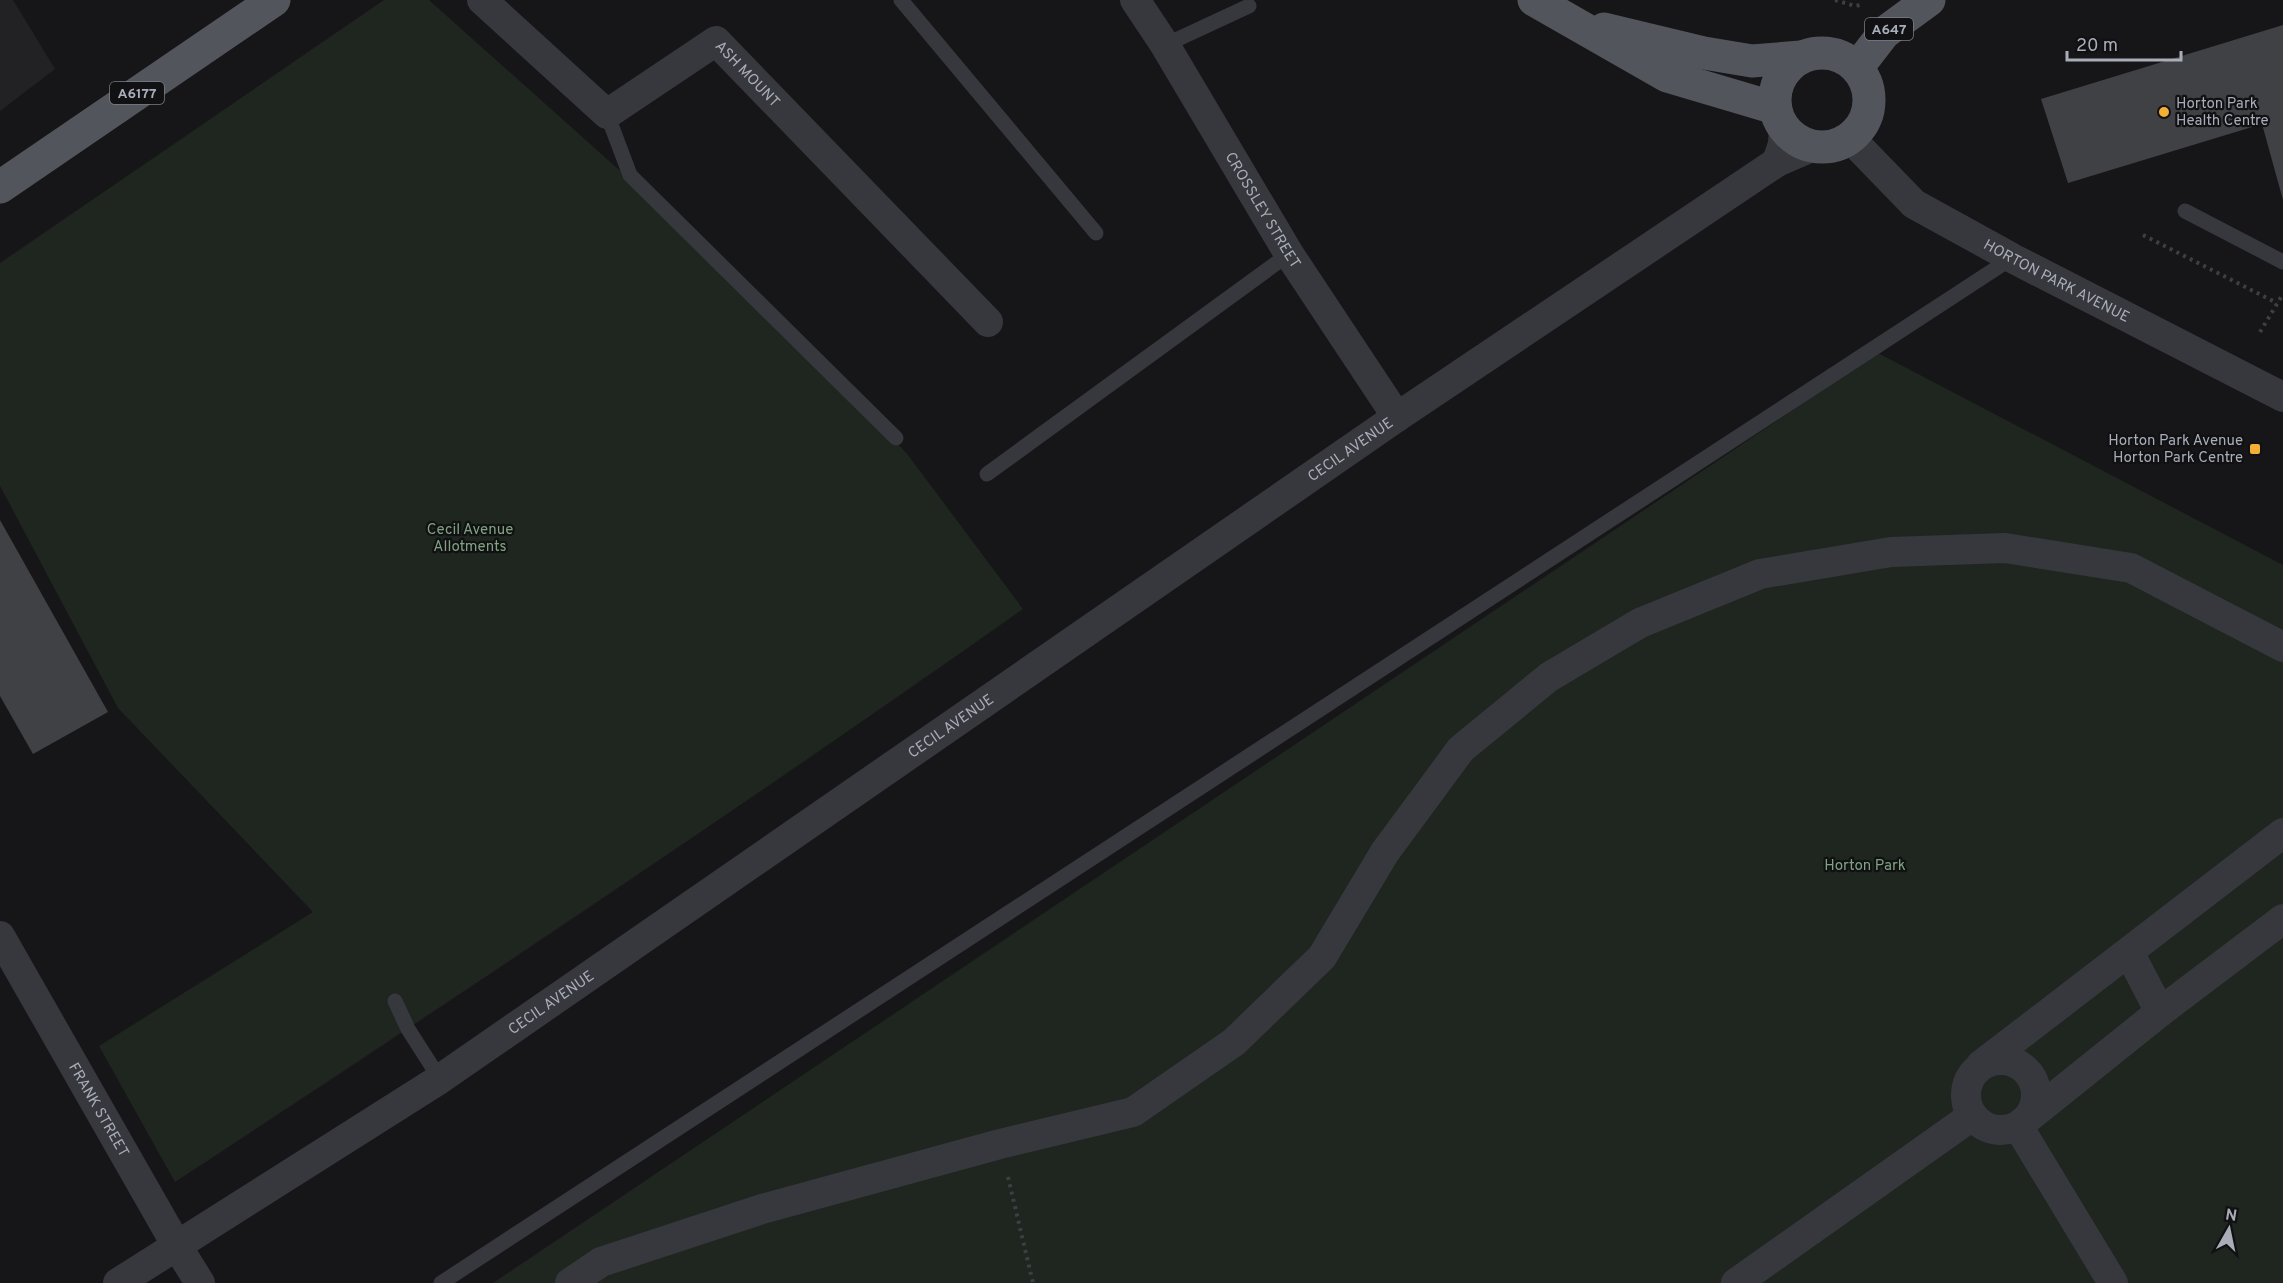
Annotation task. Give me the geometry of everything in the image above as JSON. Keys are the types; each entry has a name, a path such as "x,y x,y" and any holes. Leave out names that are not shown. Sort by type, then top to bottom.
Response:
{"main road":[{"path":"1534,0 1667,76 1780,118"},
{"name":"A647","path":"1857,68 1884,33 1929,0"},
{"name":"A6177","path":"0,187 259,4"},
{"path":"1579,24 1704,53 1752,61 1801,57 1815,53 1831,53 1845,58 1857,68 1866,81 1869,97 1868,113 1861,127 1850,138 1835,146 1804,144 1790,135 1780,118 1775,93 1788,66 1801,57"}],"street":[{"path":"482,0 607,114"},
{"name":"CROSSLEY STREET","path":"1135,0 1165,45 1289,254 1397,417"},
{"name":"ASH MOUNT","path":"607,114 716,41 988,322"},
{"path":"1777,162 1783,144 1780,118"},
{"name":"HORTON PARK AVENUE","path":"1850,138 1914,204 2012,258 2283,397"},
{"name":"CECIL AVENUE","path":"118,1283 440,1079 1397,417 1777,162 1814,146"},
{"path":"570,1283 601,1262 762,1209 1000,1144 1133,1112 1234,1042 1322,957 1385,852 1461,749 1549,677 1640,623 1760,574 1891,552 2005,548 2131,568 2283,646"},
{"path":"2280,843 2129,952 1982,1065 1972,1074 1967,1084 1965,1096 1972,1116 1984,1126 2000,1130 2019,1126 2160,1012 2283,919"},
{"name":"FRANK STREET","path":"0,936 200,1283"},
{"path":"2129,952 2160,1012"},
{"path":"1982,1065 2001,1059 2014,1062 2029,1074 2036,1094 2034,1107 2019,1126"},
{"path":"1736,1283 1972,1116"},
{"path":"2019,1126 2113,1283"}],"lane":[{"path":"901,0 1096,233"},
{"path":"1165,45 1249,6"},
{"path":"607,114 630,175 896,438"},
{"path":"2185,211 2283,262"},
{"path":"987,474 1289,254"},
{"path":"441,1283 2012,258"},
{"path":"395,1001 408,1029 440,1079"}],"path":[{"path":"1835,0 1855,6 1863,4"},
{"path":"2143,235 2277,303"},
{"path":"2260,332 2283,294"},
{"path":"1000,1144 1033,1283"}],"shaded area":[{"path":"0,0 13,0 55,69 0,111"}],"green space":[{"name":"Cecil Avenue Allotments","path":"384,0 429,0 778,312 908,455 1023,609 601,899 175,1182 99,1046 313,912 118,708 0,486 0,263"},
{"name":"Horton Park","path":"1878,353 2283,565 2283,1283 493,1283"}],"building":[{"name":"Horton Park Health Centre","path":"2283,25 2283,200 2262,124 2068,183 2041,99"},
{"path":"0,520 108,712 33,754 0,696"}],"place":[{"name":"Horton Park Health Centre","path":"2164,112"},
{"name":"Horton Park Avenue Horton Park Centre","path":"2255,449"}]}
